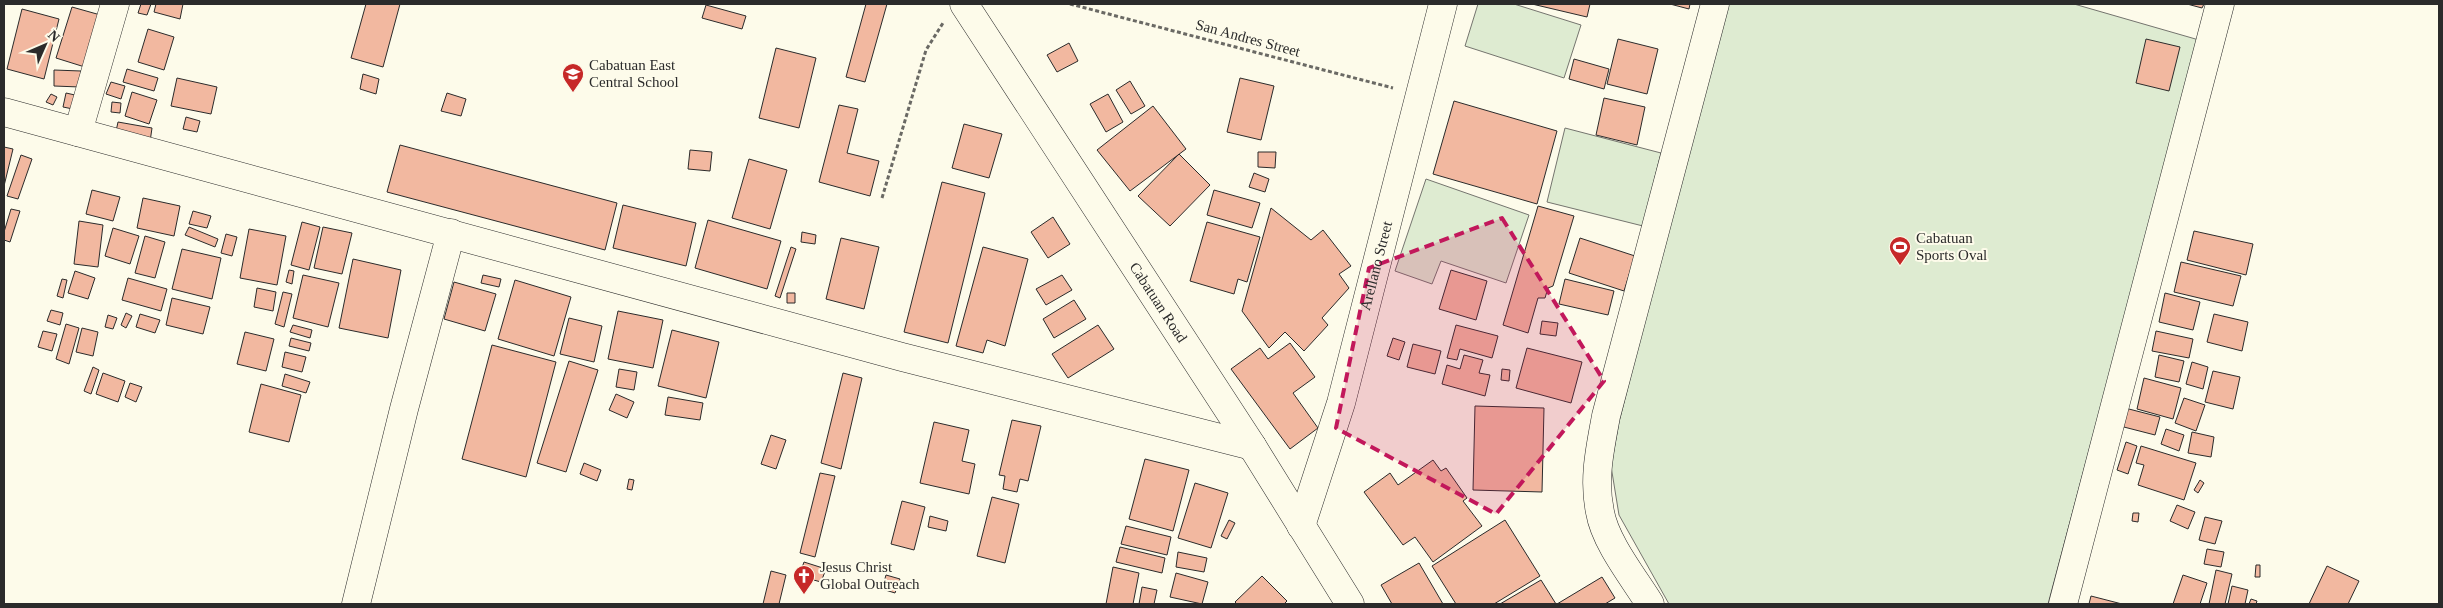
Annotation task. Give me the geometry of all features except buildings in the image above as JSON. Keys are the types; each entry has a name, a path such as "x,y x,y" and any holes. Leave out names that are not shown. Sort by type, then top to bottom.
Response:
{"main road":[{"path":"78,132 115,4"},
{"name":"Arellano Street","path":"1301,526 1341,403 1443,4"},
{"path":"1650,604 1610,539 1600,514 1596,481 1597,462 1606,416 1715,4"},
{"path":"2063,604 2220,4"},
{"name":"Cabatuan Road","path":"957,10 1252,446 1350,604"},
{"path":"4,112 902,357 1252,446"},
{"path":"356,604 404,409 451,233"}],"path":[{"name":"San Andres Street","path":"1070,4 1420,95"},
{"path":"882,198 926,50 944,22 957,10"}],"highlighted area":[{"path":"1502,218 1604,381 1496,514 1336,428 1369,268"}],"green space":[{"path":"1478,4 1514,4 1581,25 1564,78 1465,46"},
{"name":"Cabatuan Sports Oval","path":"1724,4 2074,4 2199,40 2048,604 1669,604 1619,515 1611,466 1619,422"},
{"path":"1565,128 1661,153 1643,226 1547,202"},
{"path":"1426,179 1529,215 1506,283 1441,261 1432,284 1395,271"}],"place":[{"name":"Cabatuan East Central School","path":"573,93"},
{"name":"Cabatuan Sports Oval","path":"1900,266"},
{"name":"Jesus Christ Global Outreach","path":"804,595"}]}
